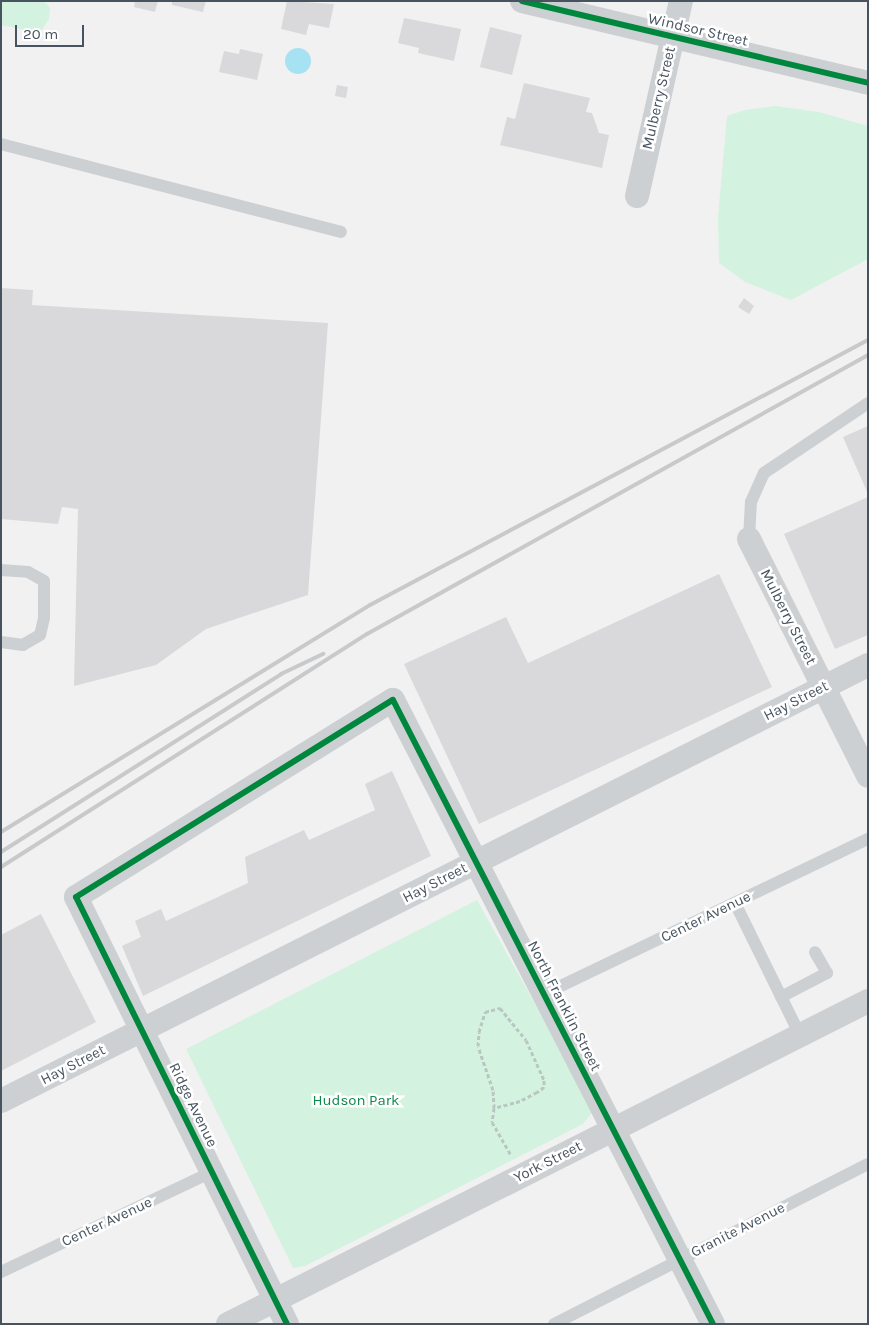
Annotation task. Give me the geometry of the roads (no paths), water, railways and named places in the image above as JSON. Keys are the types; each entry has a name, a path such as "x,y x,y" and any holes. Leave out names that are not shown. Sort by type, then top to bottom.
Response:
{"street":[{"name":"Windsor Street","path":"522,1 868,83"},
{"name":"Mulberry Street","path":"637,196 682,1"},
{"name":"Mulberry Street","path":"749,538 868,776"},
{"name":"Hay Street","path":"1,1101 868,665"},
{"name":"North Franklin Street","path":"76,897 393,700 712,1324"},
{"name":"Ridge Avenue","path":"76,897 287,1324"},
{"name":"York Street","path":"228,1324 868,1001"}],"lane":[{"path":"1,144 341,232"},
{"path":"749,538 752,502 764,473 868,404"},
{"path":"1,570 28,572 44,581 44,618 40,635 23,645 1,642"},
{"name":"Center Avenue","path":"544,994 868,839"},
{"path":"735,903 800,1035"},
{"path":"781,997 827,972 815,952"},
{"name":"Granite Avenue","path":"554,1324 868,1164"},
{"name":"Center Avenue","path":"1,1272 212,1172"}],"water":[{"path":"298,48 308,51 311,61 308,71 298,74 288,71 285,61 288,51"}],"railway":[{"path":"1,832 370,605 868,340"},
{"path":"1,867 367,634 868,355"},
{"path":"1,852 281,674 323,654"}],"park label":[{"name":"Hudson Park","path":"356,1101"}]}
